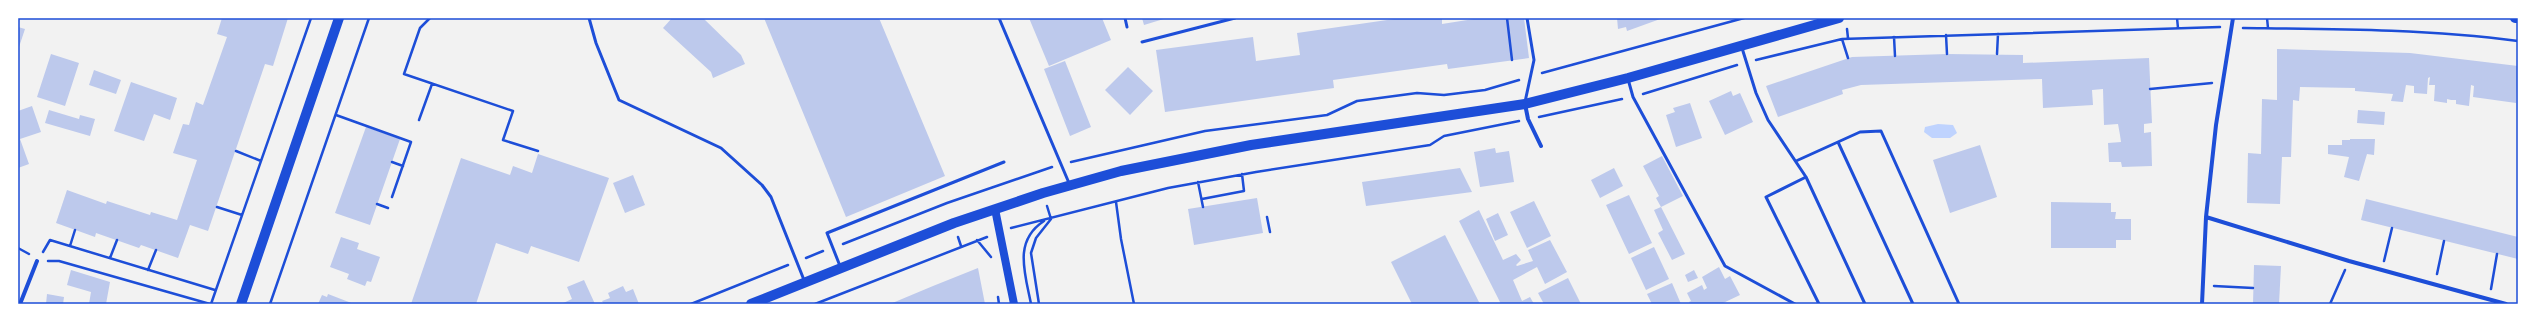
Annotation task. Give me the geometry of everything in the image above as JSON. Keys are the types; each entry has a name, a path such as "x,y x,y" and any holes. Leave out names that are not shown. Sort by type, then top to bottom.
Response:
{"main road":[{"path":"240,304 339,18"},
{"path":"751,304 996,209 1069,185 1121,171 1251,145 1525,104 1628,78 1840,18"},
{"path":"996,209 1014,304"}],"street":[{"path":"2202,304 2206,218 2222,82 2233,18"},
{"path":"1525,104 1528,119 1541,146"},
{"path":"2206,218 2349,261 2506,304"},
{"path":"20,304 37,261"}],"lane":[{"path":"589,18 596,43 619,100 721,148 762,185 771,198 805,282"},
{"path":"999,18 1069,185"},
{"path":"1125,18 1127,27"},
{"path":"1142,42 1235,18"},
{"path":"1525,104 1534,60 1527,18"},
{"path":"1741,45 1756,93 1768,120 1806,177 1865,304"},
{"path":"1628,78 1633,97 1726,266 1795,304"},
{"path":"1796,161 1860,132 1881,131 1959,304"},
{"path":"1838,142 1913,304"},
{"path":"841,268 827,233 1004,162"},
{"path":"1806,177 1766,197 1819,304"}],"path":[{"path":"37,261 59,260 210,304 311,18"},
{"path":"270,304 369,18"},
{"path":"430,18 420,28 404,74 513,111 503,140 538,151"},
{"path":"1507,18 1512,60"},
{"path":"2178,18 2178,28"},
{"path":"2267,18 2268,28"},
{"path":"815,304 977,240 1030,221 1051,219 1198,182 1430,145 1444,136 1633,97 1746,63 1842,38 2232,27 2342,28 2459,34 2518,41"},
{"path":"1997,54 1998,34"},
{"path":"1946,35 1947,54"},
{"path":"1894,37 1895,56"},
{"path":"1842,38 1848,58"},
{"path":"2150,89 2222,82"},
{"path":"419,120 432,84"},
{"path":"336,115 411,142 392,197"},
{"path":"236,151 261,161"},
{"path":"392,162 402,166"},
{"path":"1202,200 1244,191 1242,174"},
{"path":"1198,182 1203,207"},
{"path":"1116,202 1121,239 1134,304"},
{"path":"377,204 388,208"},
{"path":"217,206 242,215"},
{"path":"1267,217 1270,232"},
{"path":"1039,304 1031,253 1036,238 1051,219"},
{"path":"1031,304 1023,256 1024,245 1028,235 1044,220"},
{"path":"2382,270 2392,228"},
{"path":"70,246 75,230"},
{"path":"37,261 50,240 215,290"},
{"path":"110,258 116,240"},
{"path":"977,240 992,258 993,265"},
{"path":"2435,285 2444,241"},
{"path":"148,270 156,250"},
{"path":"2489,299 2497,254"},
{"path":"2330,304 2349,261"},
{"path":"2203,285 2253,288"},
{"path":"997,292 999,304"}],"water":[{"path":"1938,124 1953,125 1957,133 1950,138 1932,138 1924,132 1925,127"}],"building":[{"path":"222,18 288,18 273,66 265,64 208,231 190,225 178,258 141,245 139,248 96,233 95,237 56,223 67,190 106,204 107,201 150,215 151,212 177,220 197,160 173,153 183,124 189,125 196,102 203,105 227,37 217,34"},
{"path":"672,18 703,18 741,55 745,64 713,78 711,72 663,28"},
{"path":"764,18 879,18 945,176 846,217"},
{"path":"1029,18 1102,18 1111,40 1049,66"},
{"path":"1142,18 1167,18 1144,25"},
{"path":"1401,18 1442,18 1442,24 1480,18 1524,18 1529,58 1448,69 1447,64 1333,80 1334,88 1165,112 1156,50 1253,37 1256,61 1300,55 1297,33"},
{"path":"1617,18 1663,18 1627,31 1626,27 1618,29"},
{"path":"18,27 25,29 18,50"},
{"path":"2277,49 2410,53 2518,66 2516,103 2473,97 2474,86 2471,85 2469,106 2456,104 2456,100 2447,99 2447,103 2434,101 2435,85 2429,85 2430,77 2428,78 2427,94 2414,93 2414,86 2406,85 2403,102 2391,101 2393,94 2355,91 2355,88 2300,87 2299,101 2293,100 2291,157 2282,157 2280,204 2247,203 2248,153 2261,154 2262,99 2277,100"},
{"path":"51,54 79,63 65,106 37,97"},
{"path":"1947,54 2023,55 2023,63 2149,58 2152,123 2144,124 2144,133 2151,132 2152,166 2122,167 2121,162 2109,162 2108,143 2121,142 2118,124 2104,125 2103,89 2092,90 2093,105 2043,108 2042,79 1861,85 1842,90 1843,94 1778,117 1766,86 1852,57"},
{"path":"1065,61 1091,127 1070,136 1044,69"},
{"path":"1128,67 1153,91 1130,115 1105,90"},
{"path":"94,70 121,80 116,94 89,85"},
{"path":"131,82 177,98 170,120 154,114 144,141 114,131"},
{"path":"1731,91 1733,96 1740,93 1753,122 1725,135 1709,101"},
{"path":"1690,103 1702,138 1676,147 1666,115 1675,112 1673,108"},
{"path":"32,106 41,132 20,139 29,164 18,168 18,111"},
{"path":"49,110 79,119 80,115 95,119 90,136 45,123"},
{"path":"2358,110 2385,112 2384,125 2357,123"},
{"path":"366,127 400,139 370,225 335,213"},
{"path":"2375,139 2374,155 2367,154 2359,181 2344,177 2349,157 2328,154 2328,145 2342,145 2342,140"},
{"path":"1980,145 1997,197 1950,213 1933,160"},
{"path":"1495,148 1496,153 1509,151 1514,182 1480,187 1474,152"},
{"path":"538,154 609,178 579,262 531,246 528,254 496,243 476,304 411,304 461,158 510,175 513,166 532,173"},
{"path":"1662,156 1683,196 1661,207 1656,198 1659,196 1643,166"},
{"path":"1460,168 1472,192 1366,206 1362,182"},
{"path":"1614,168 1623,186 1600,198 1591,180"},
{"path":"633,175 645,205 625,213 613,183"},
{"path":"1629,195 1652,243 1629,254 1606,205"},
{"path":"1257,198 1263,233 1194,245 1188,209"},
{"path":"2366,199 2518,237 2518,259 2361,220"},
{"path":"1534,201 1551,236 1527,248 1510,212"},
{"path":"2051,202 2111,203 2111,212 2116,212 2115,219 2131,219 2131,240 2116,240 2116,248 2051,248"},
{"path":"1661,207 1685,254 1672,260 1658,233 1663,230 1654,210"},
{"path":"1479,210 1503,260 1516,254 1521,260 1516,265 1517,266 1533,261 1528,250 1550,240 1567,272 1545,284 1537,267 1513,280 1522,301 1530,297 1534,304 1501,304 1459,221"},
{"path":"1498,213 1508,235 1495,241 1486,219"},
{"path":"1445,235 1480,304 1412,304 1391,262"},
{"path":"341,237 359,243 357,249 380,257 371,282 367,281 365,286 347,279 349,274 330,267"},
{"path":"1654,247 1669,279 1646,290 1631,258"},
{"path":"2254,265 2281,266 2279,304 2253,304"},
{"path":"1719,267 1725,279 1730,276 1740,295 1721,304 1690,304 1689,302 1691,301 1687,293 1702,285 1704,290 1707,288 1702,277"},
{"path":"978,268 985,304 890,304 933,286"},
{"path":"71,270 110,282 106,304 89,304 91,292 67,285"},
{"path":"1694,270 1698,278 1688,282 1685,275"},
{"path":"1568,278 1581,304 1544,304 1538,293"},
{"path":"584,280 595,304 561,304 572,299 567,287"},
{"path":"1672,283 1681,304 1652,304 1647,294"},
{"path":"623,286 626,292 633,289 639,304 604,304 602,301 610,298 608,293"},
{"path":"47,294 64,297 63,304 46,304"},
{"path":"328,294 354,304 318,304 322,295 327,297"}]}
